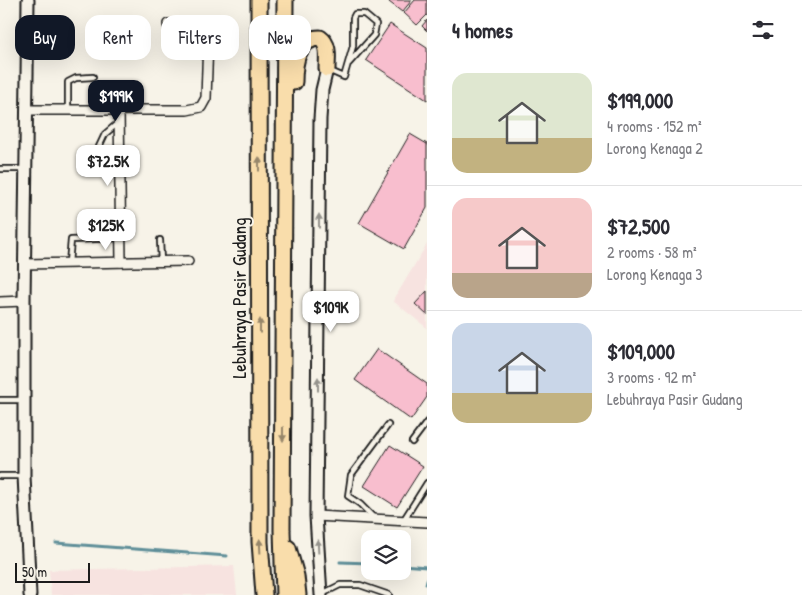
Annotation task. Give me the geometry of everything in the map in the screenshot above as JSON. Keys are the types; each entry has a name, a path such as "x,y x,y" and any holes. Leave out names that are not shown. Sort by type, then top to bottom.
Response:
{"highway":[{"name":"Lebuhraya Pasir Gudang","path":"258,0 260,532 264,595"},
{"path":"284,595 282,530 285,0"},
{"path":"284,140 292,115 294,67 302,46 314,38 320,38 325,41 327,69"},
{"path":"282,530 296,576 298,595"}],"street":[{"path":"28,0 27,169 24,264 24,476 30,595"},
{"path":"27,110 186,110 201,107 206,98 207,60"},
{"path":"321,595 316,516 320,119 322,90 327,69"},
{"path":"119,110 120,238 122,262"},
{"path":"24,264 188,261"},
{"path":"0,302 24,301"},
{"path":"316,516 427,522"}],"lane":[{"path":"327,69 344,76 353,46 353,18 355,14 364,14 376,24 374,35 349,63"},
{"path":"68,110 68,82 76,78 92,77"},
{"path":"85,171 98,151 105,134 119,122"},
{"path":"0,169 27,169"},
{"path":"69,263 71,240 120,238"},
{"path":"160,240 161,262"},
{"path":"0,400 25,400"},
{"path":"412,442 427,422"},
{"path":"374,518 360,504 348,496 350,475 388,425"},
{"path":"0,476 24,476"},
{"path":"403,521 427,483"},
{"path":"321,595 340,585 360,585 389,595"}],"shaded area":[{"path":"427,244 427,328 393,301"},
{"path":"234,566 237,595 51,595 49,570"}],"building":[{"path":"390,0 412,0 402,12 389,2"},
{"path":"415,0 427,0 427,15 417,25 404,13"},
{"path":"427,20 427,31 422,26"},
{"path":"390,24 427,48 427,100 366,60"},
{"path":"410,134 427,144 427,208 404,249 359,223"},
{"path":"427,291 427,315 415,304"},
{"path":"377,349 427,384 427,397 411,420 355,380"},
{"path":"390,445 423,466 397,507 364,486"}],"waterway":[{"path":"56,543 227,556"},
{"path":"340,562 361,563"},
{"path":"411,566 427,567"},
{"path":"426,584 427,580"}]}
